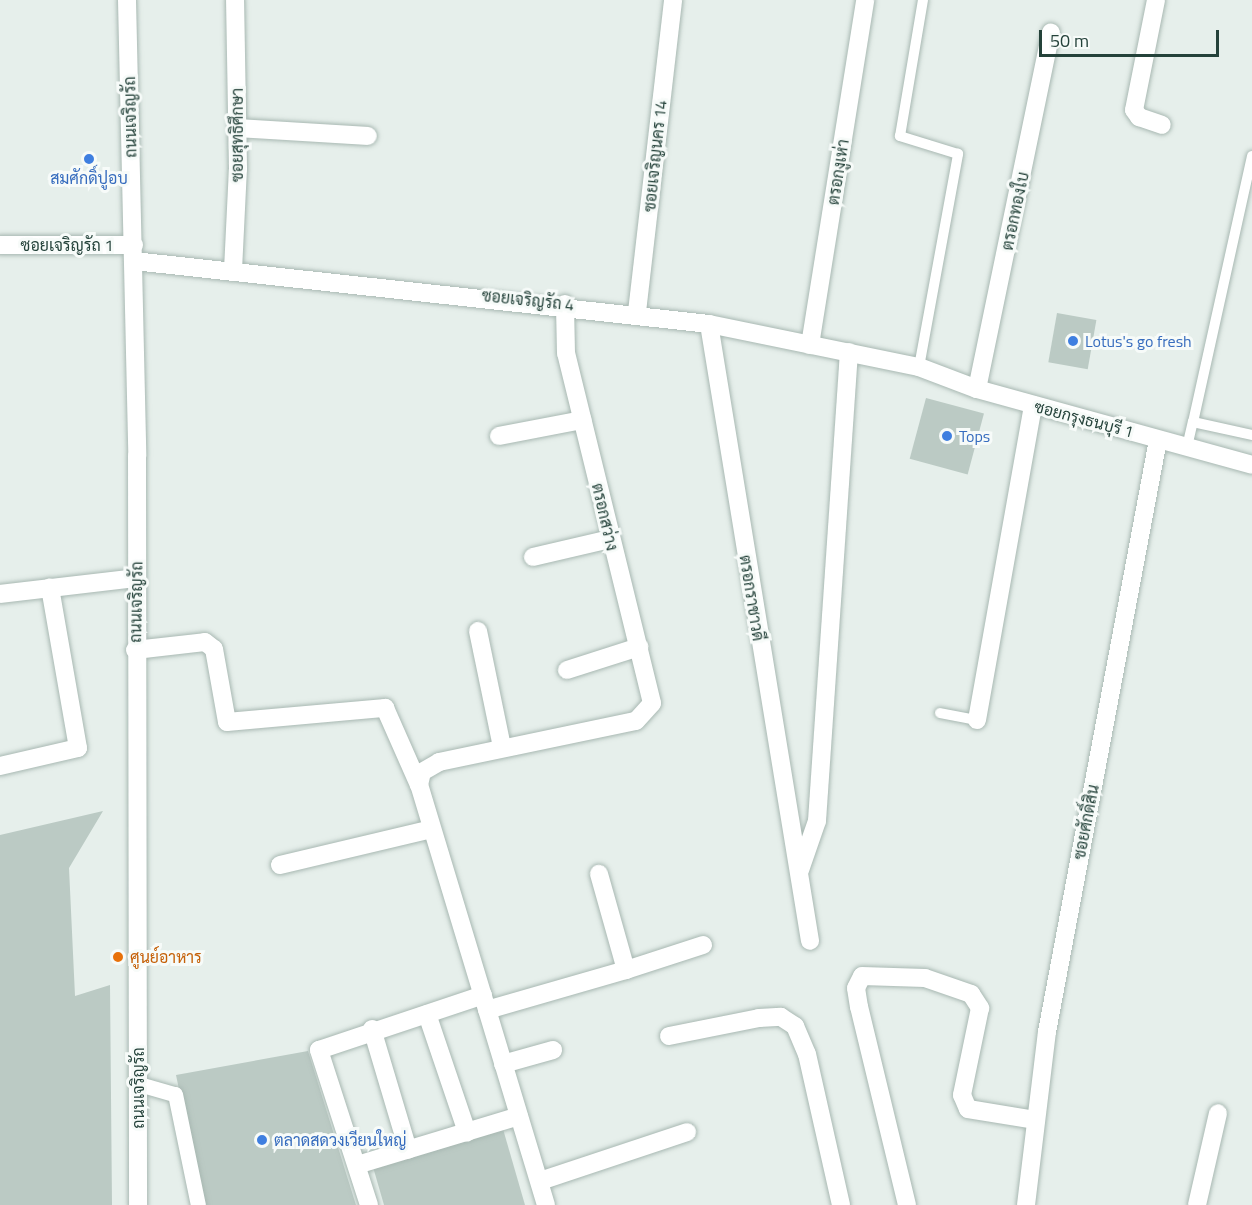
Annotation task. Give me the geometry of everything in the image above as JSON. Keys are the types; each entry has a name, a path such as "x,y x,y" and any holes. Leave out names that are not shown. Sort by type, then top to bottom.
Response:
{"street":[{"name":"ถนนเจริญรัถ","path":"127,0 134,253 137,578 135,650 138,1205"},
{"name":"ซอยสุทธิศึกษา","path":"233,270 238,128 235,0"},
{"name":"ซอยเจริญนคร 14","path":"638,312 672,0"},
{"name":"ตรอกงูเห่า","path":"810,345 866,0"},
{"path":"1156,0 1134,110 1139,117 1162,125"},
{"name":"ตรอกทองใบ","path":"977,389 1051,33"},
{"path":"238,128 368,136"},
{"name":"ซอยเจริญรัถ 1","path":"0,245 134,253"},
{"name":"ซอยเจริญรัถ 4","path":"134,253 233,270 638,312 709,324 919,367"},
{"name":"ตรอกสว่าง","path":"502,747 636,721 652,704 653,691 610,539 566,353 565,304"},
{"name":"ตรอกราชาวดี","path":"709,324 786,819 800,870 810,941"},
{"name":"ตรอกราชาวดี","path":"800,870 817,821 849,352"},
{"name":"ซอยกรุงธนบุรี 1","path":"919,367 977,389 1252,465"},
{"path":"977,720 1033,405"},
{"path":"499,436 582,420"},
{"name":"ซอยศักดิ์สิน","path":"1026,1205 1047,1032 1158,440"},
{"path":"533,557 610,539"},
{"path":"0,594 137,578"},
{"path":"0,766 78,748 50,587"},
{"path":"419,785 422,772 439,762 502,747 478,631"},
{"path":"135,650 205,642 214,649 227,722 385,708 419,785 546,1205"},
{"path":"567,670 639,647"},
{"path":"280,865 432,829"},
{"path":"599,874 626,970"},
{"path":"369,1205 319,1050 372,1029 427,1014 626,970 703,945"},
{"path":"907,1205 859,1007 856,988 862,976 925,978 971,994 980,1008 962,1095 968,1109 1036,1120"},
{"path":"427,1014 466,1132"},
{"path":"669,1036 759,1018 781,1017 795,1026 807,1053 841,1205"},
{"path":"372,1029 408,1150"},
{"path":"503,1064 553,1050"},
{"path":"138,1084 176,1094 198,1205"},
{"path":"1197,1205 1218,1113"},
{"path":"357,1165 519,1116"},
{"path":"540,1181 687,1132"}],"lane":[{"path":"919,367 957,154 900,136 923,0"},
{"path":"1187,447 1252,156"},
{"path":"1193,422 1252,435"},
{"path":"940,713 977,720"}],"building":[{"name":"Lotus's go fresh","path":"1057,313 1096,320 1088,369 1048,362"},
{"name":"Tops","path":"926,398 984,414 968,474 910,459"},
{"path":"103,811 69,868 75,996 110,985 112,1205 0,1205 0,835"},
{"name":"ตลาดสดวงเวียนใหญ่","path":"308,1051 356,1205 203,1205 176,1075"},
{"path":"503,1129 525,1205 384,1205 373,1167"}],"place":[{"name":"สมศักดิ์ปูอบ","path":"89,159"},
{"name":"Lotus's go fresh","path":"1073,341"},
{"name":"Tops","path":"947,436"},
{"name":"ศูนย์อาหาร","path":"118,957"},
{"name":"ตลาดสดวงเวียนใหญ่","path":"262,1140"}]}
